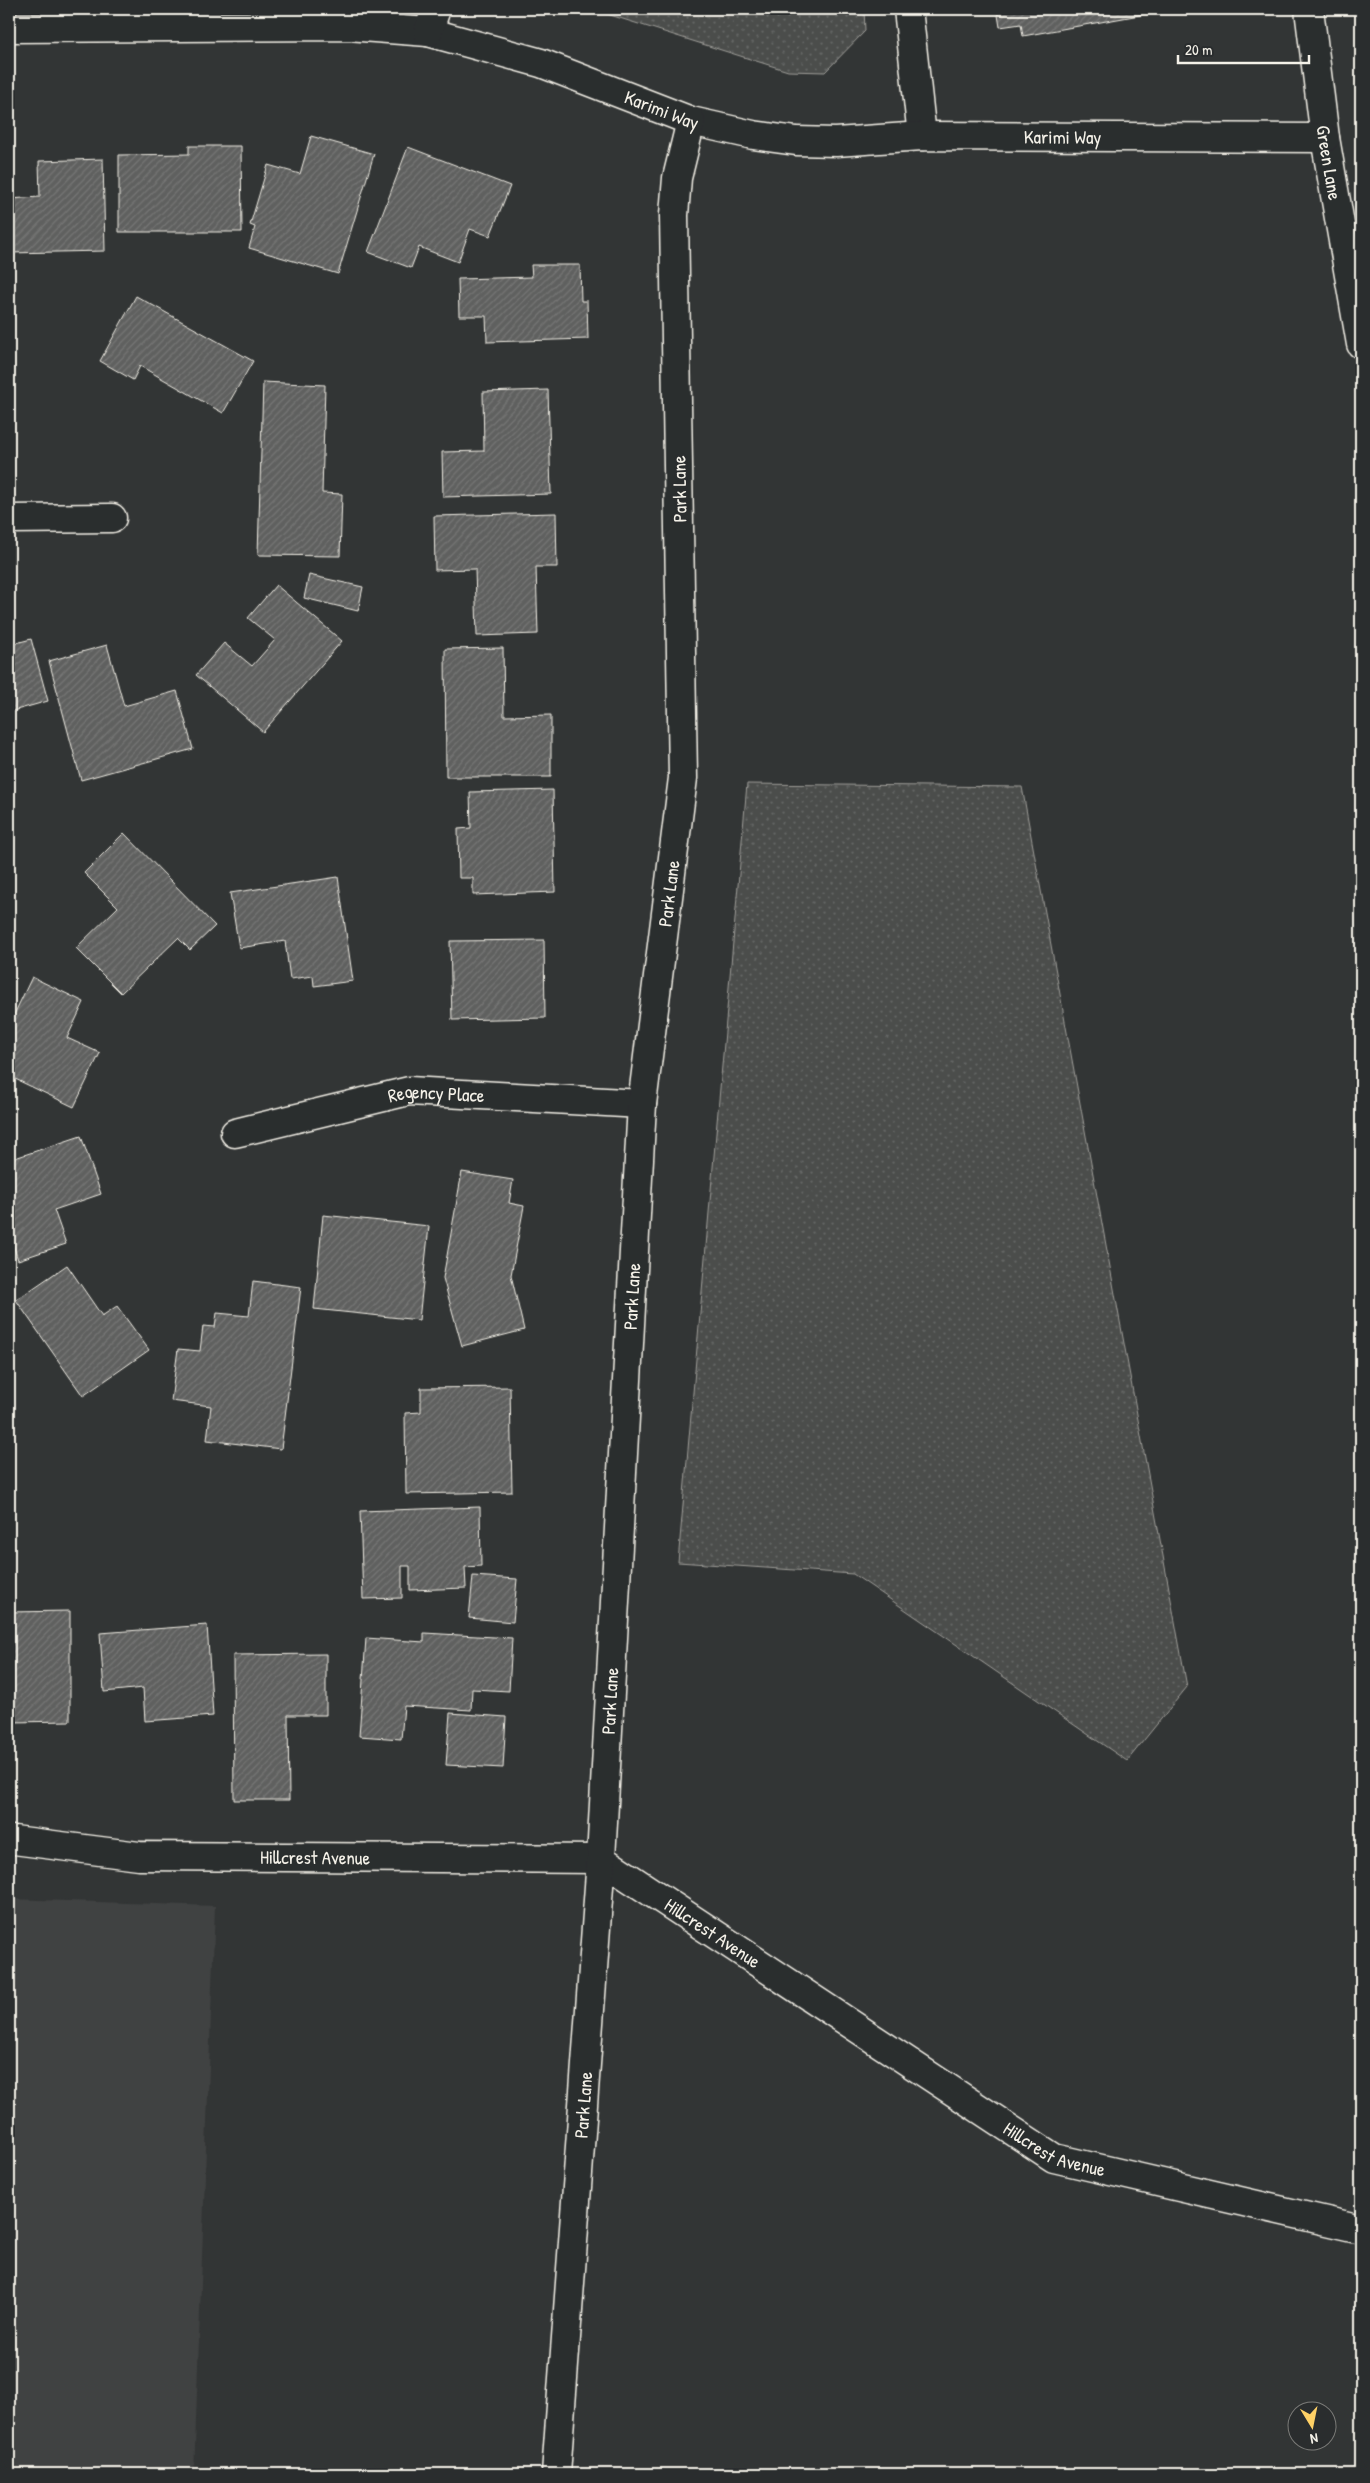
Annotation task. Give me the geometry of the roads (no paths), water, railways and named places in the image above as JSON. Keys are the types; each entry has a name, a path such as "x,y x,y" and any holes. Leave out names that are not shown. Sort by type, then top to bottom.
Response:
{"street":[{"path":"908,9 922,136"},
{"name":"Green Lane","path":"1309,9 1325,138 1361,344"},
{"name":"Karimi Way","path":"9,28 348,26 432,20 691,121 753,135 796,141 836,142 922,136 1325,138"},
{"name":"Park Lane","path":"556,2474 601,1858 642,1104 683,778 674,215 677,178 691,121"},
{"path":"9,519 112,518"},
{"name":"Regency Place","path":"235,1133 409,1091 642,1104"},
{"name":"Hillcrest Avenue","path":"14,1840 139,1856 601,1858 1054,2158 1361,2230"}]}
